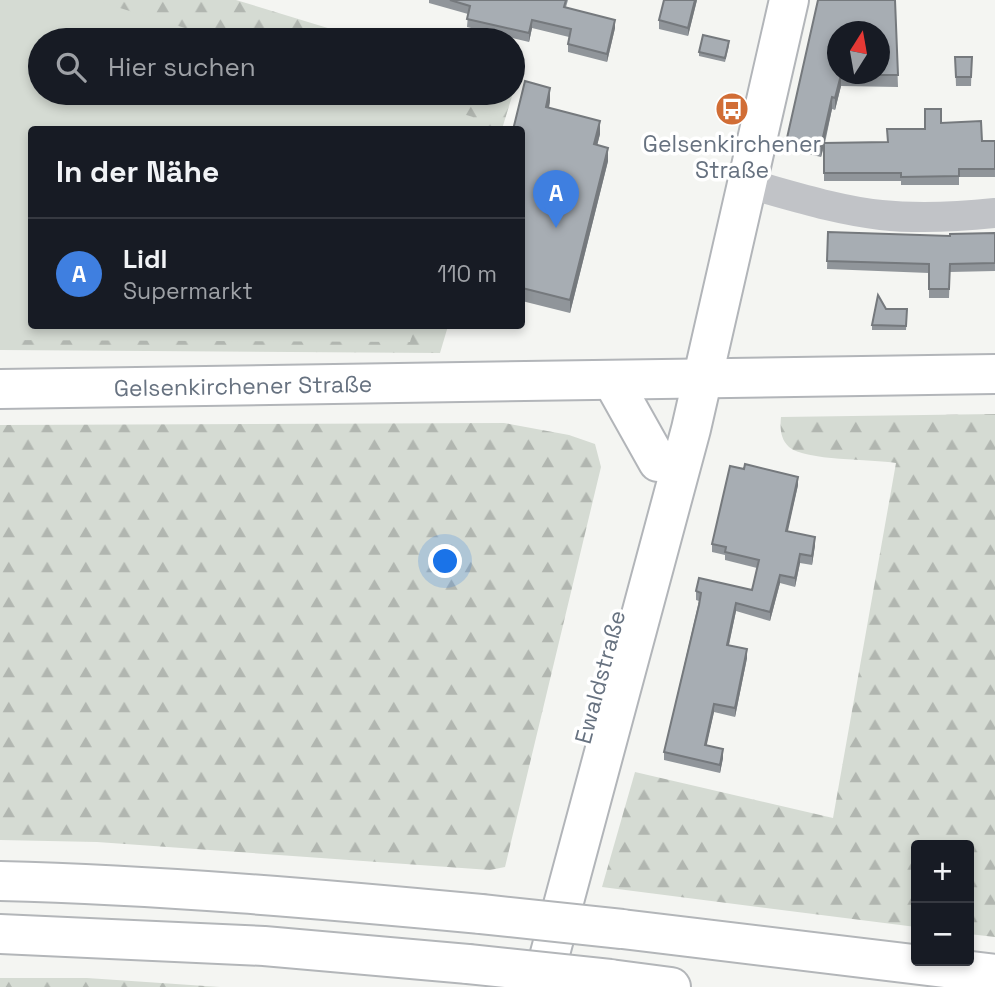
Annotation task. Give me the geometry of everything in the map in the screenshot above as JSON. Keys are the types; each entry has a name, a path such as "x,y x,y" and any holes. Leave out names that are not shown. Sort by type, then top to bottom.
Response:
{"main road":[{"name":"Ewaldstraße","path":"541,987 691,429 789,0"},
{"name":"Gelsenkirchener Straße","path":"0,389 995,374"},
{"name":"Ewaldstraße","path":"517,987 668,421 702,377"},
{"path":"612,380 658,462"},
{"path":"0,881 268,894 622,929 995,974"},
{"path":"0,934 264,946 468,964 671,987"}],"street":[{"path":"749,184 836,208 883,215 952,217 995,213"}],"green space":[{"path":"0,0 236,0 328,28 28,28 28,105 509,105 503,126 28,126 28,329 447,329 440,353 0,350"},
{"path":"0,0 94,0 185,28 28,28 28,105 434,105 473,117 470,126 28,126 28,329 414,329 410,342 0,340"},
{"path":"995,414 995,937 974,935 974,840 911,840 911,926 602,887 635,772 833,818 896,463 797,452 789,447 782,437 781,417"},
{"path":"504,423 569,435 595,444 601,467 505,867 490,870 97,842 0,840 0,425"},
{"path":"0,978 87,978 220,987 0,987"}],"building":[{"path":"450,0 566,0 564,7 615,20 607,54 568,44 571,29 532,20 529,33 525,32 525,28 507,28 467,19 470,6"},
{"path":"664,0 695,0 688,28 659,20"},
{"path":"818,0 895,0 898,75 890,75 890,21 827,21 827,84 839,84 835,98 832,97 821,146 787,138"},
{"path":"703,35 729,41 725,58 699,52"},
{"path":"955,57 972,57 971,77 956,77"},
{"path":"525,81 550,88 546,107 600,121 594,144 608,148 570,300 525,289 525,126 514,126 519,105 525,105"},
{"path":"925,109 941,109 941,123 981,121 982,141 995,141 995,169 959,169 959,176 901,177 901,173 824,173 824,143 888,142 887,129 925,129"},
{"path":"828,232 950,236 995,233 995,263 950,264 949,289 929,289 929,264 827,261"},
{"path":"878,295 886,309 907,309 906,326 872,325"},
{"path":"745,464 798,477 786,531 815,537 812,556 800,554 795,578 780,575 770,612 736,603 727,645 747,649 735,708 714,704 705,745 723,749 720,765 664,752 699,605 701,593 696,591 699,578 752,590 759,560 725,552 726,547 712,544 730,466 744,469"}],"place":[{"name":"Gelsenkirchener Straße","path":"732,109"},
{"name":"Lidl","path":"556,228"}]}
